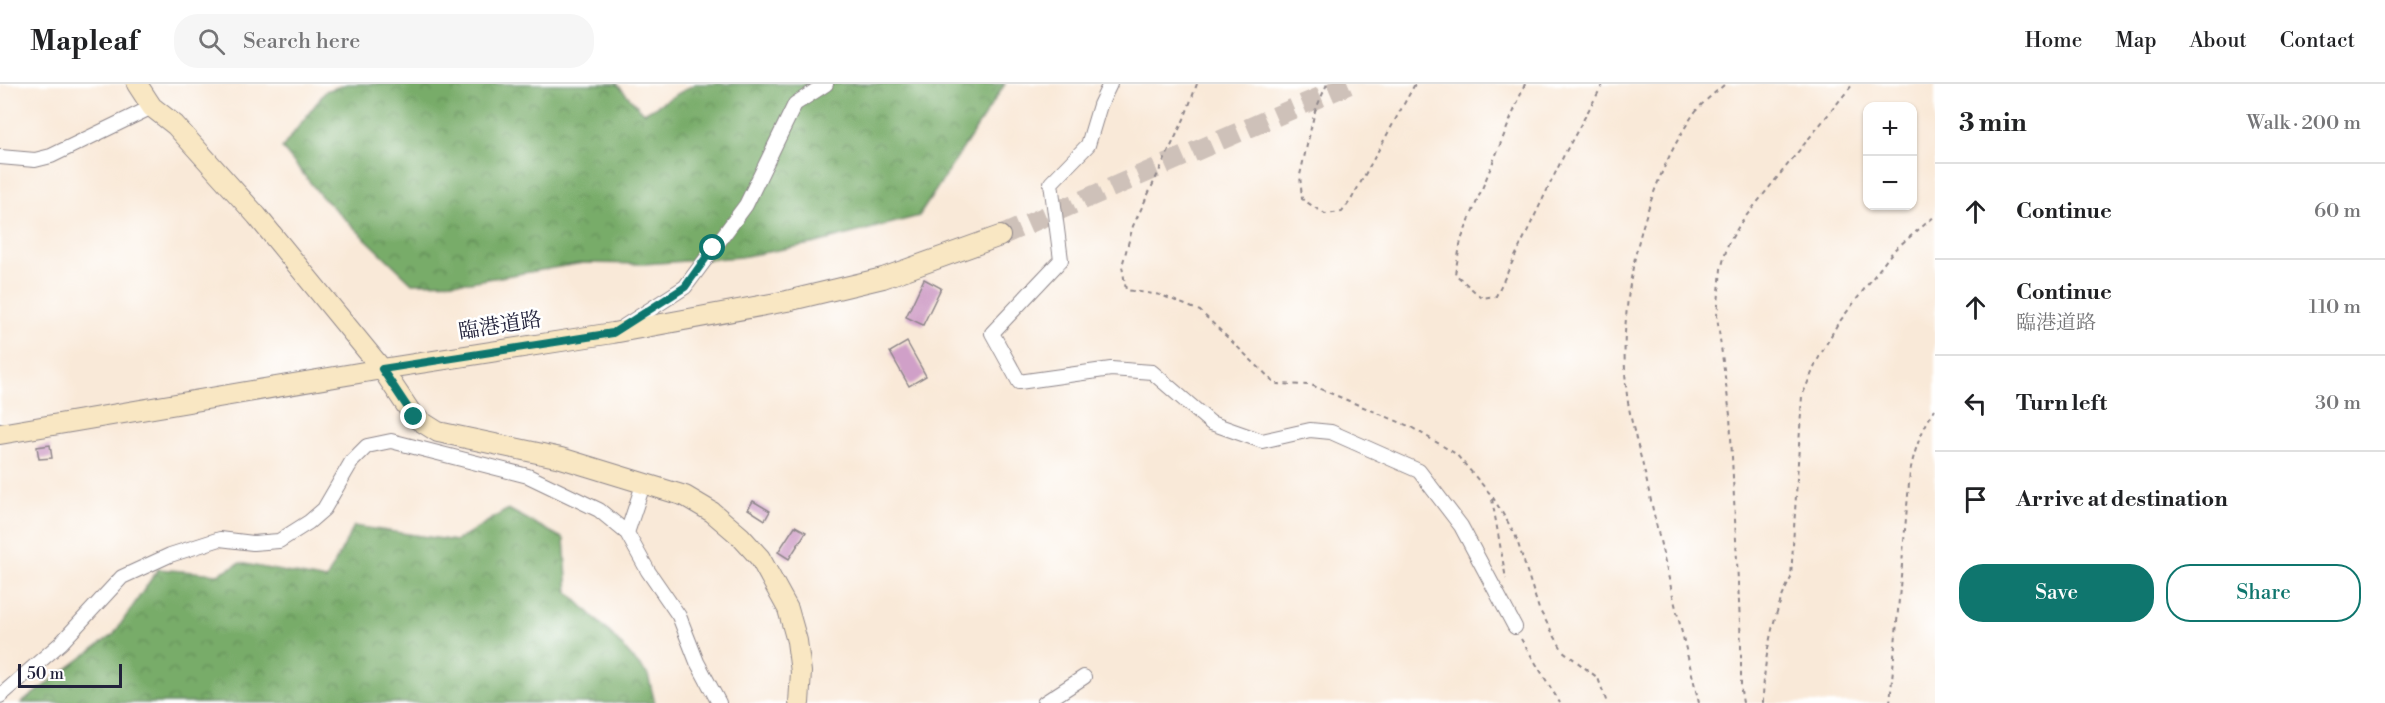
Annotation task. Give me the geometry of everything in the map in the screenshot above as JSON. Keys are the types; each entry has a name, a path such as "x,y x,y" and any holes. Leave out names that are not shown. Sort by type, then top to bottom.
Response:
{"street":[{"path":"137,84 152,107 175,125 257,216 382,369 414,417 438,432 561,458 685,496 712,512 740,536 760,558 788,609 801,672 799,703"},
{"path":"613,333 685,287 746,205 795,104 826,84"},
{"path":"1110,84 1100,105 1088,145 1051,183 1061,260 992,333 1019,382 1111,369 1152,372 1211,423 1262,441 1310,430 1330,432 1419,471 1461,526 1515,627"},
{"path":"0,157 35,160 51,156 152,107"},
{"name":"臨港道路","path":"0,434 382,369 613,333 787,301 883,278 1000,236"},
{"path":"0,696 61,643 122,576 170,555 220,539 253,543 279,541 324,510 352,461 368,446 391,441 528,476 599,510 627,533 648,571 679,616 697,662 719,703"},
{"path":"627,533 644,482"},
{"path":"1044,703 1084,677"}],"path":[{"path":"1197,84 1184,119 1133,226 1122,266 1126,290 1161,295 1200,311 1276,384 1311,385 1411,427 1456,454 1492,496 1515,534 1539,609 1563,651 1598,678 1607,703"},
{"path":"1327,84 1315,111 1300,175 1302,199 1325,214 1342,212 1351,200 1415,84"},
{"path":"1525,84 1461,240 1455,274 1482,298 1496,296 1564,155 1604,84"},
{"path":"1699,703 1665,567 1626,386 1625,323 1635,256 1651,203 1670,156 1696,110 1725,84"},
{"path":"1743,703 1730,415 1717,316 1721,269 1728,244 1742,221 1853,84"},
{"path":"1763,703 1763,676 1781,597 1791,578 1802,396 1817,361 1837,326 1894,250 1935,216"},
{"path":"1890,703 1910,472 1918,440 1935,409"},
{"path":"1492,496 1507,584"},
{"path":"1515,627 1560,703"}],"green space":[{"path":"347,84 617,84 644,113 695,84 1005,84 919,216 816,243 741,257 644,264 583,263 470,282 412,283 322,197 282,148 326,91"},
{"path":"508,509 564,539 568,592 612,635 648,675 655,703 21,703 114,634 158,569 218,574 240,563 326,580 354,526 456,541"}],"building":[{"path":"924,279 941,288 923,325 906,317"},
{"path":"907,342 926,376 909,386 890,352"},
{"path":"50,445 52,458 39,459 37,447"},
{"path":"753,501 770,511 765,520 748,509"},
{"path":"795,526 806,532 789,559 778,552"}],"tunnel":[{"path":"1000,236 1350,84"}],"route":[{"path":"414,417 382,369 613,333 685,287 713,248"}]}
